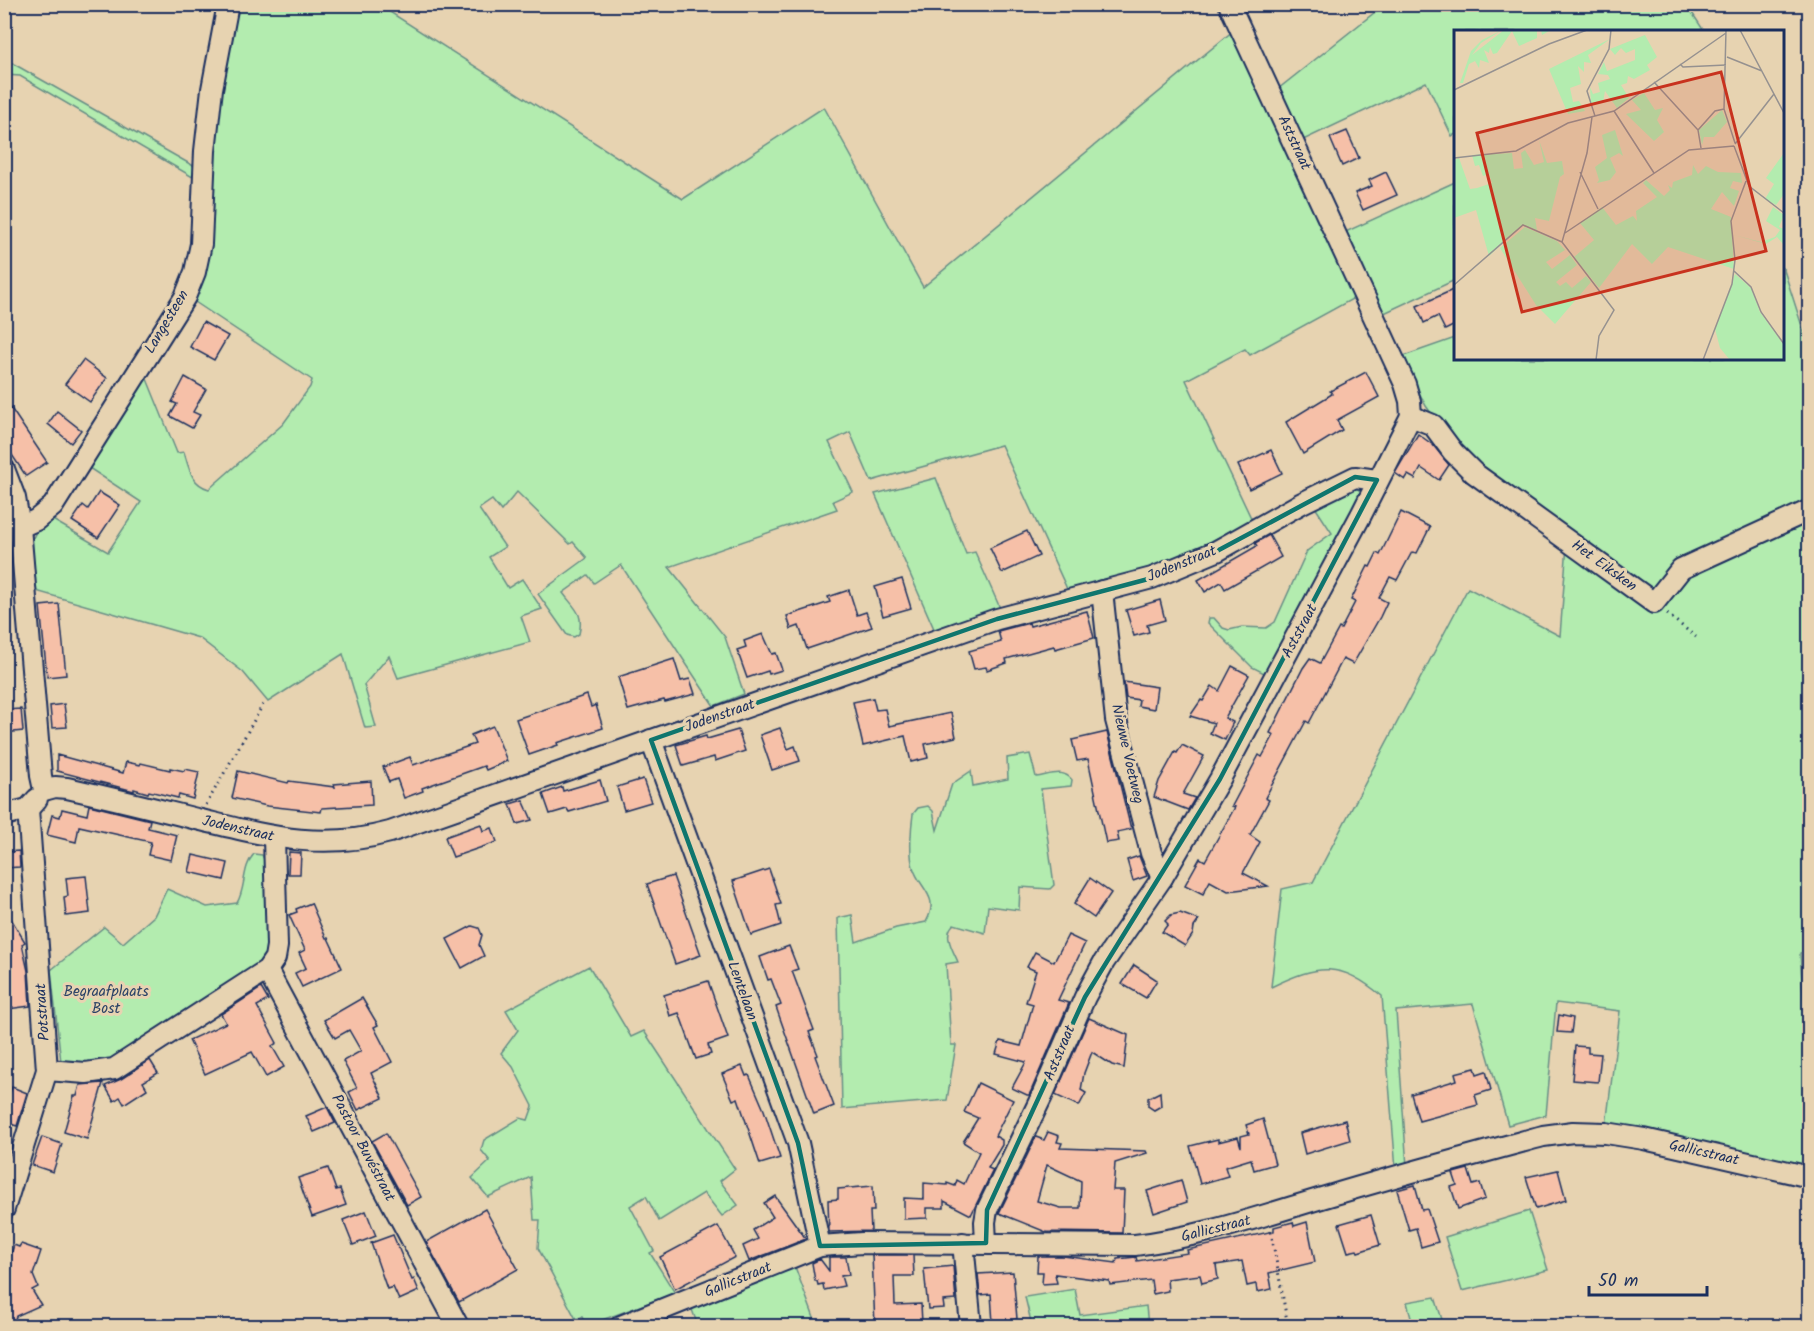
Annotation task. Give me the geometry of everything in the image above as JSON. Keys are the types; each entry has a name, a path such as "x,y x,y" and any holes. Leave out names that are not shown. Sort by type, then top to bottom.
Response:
{"street":[{"name":"Langesteen","path":"20,527 36,520 53,506 185,297 195,272 203,222 205,151 212,89 228,4"},
{"name":"Aststraat","path":"986,1243 987,1210 1042,1096 1085,997 1104,962 1162,878 1274,681 1410,416 1410,401 1405,384 1229,4"},
{"name":"Het Eiksken","path":"1410,416 1432,425 1474,473 1654,603"},
{"path":"4,469 15,498 20,527 44,790 28,809 4,815"},
{"name":"Jodenstraat","path":"44,790 67,788 274,838 329,842 364,839 402,828 997,619 1152,578 1217,551 1302,502 1354,477 1377,480"},
{"path":"1654,603 1681,569 1809,510"},
{"name":"Nieuwe Voetweg","path":"1102,591 1116,720 1151,853 1162,878"},
{"name":"Lentelaan","path":"651,740 798,1143 820,1246"},
{"name":"Potstraat","path":"4,1209 47,1070 28,809"},
{"path":"47,1070 86,1073 114,1069 267,970 275,958 277,946 274,838"},
{"name":"Pastoor Buvéstraat","path":"267,970 458,1326"},
{"name":"Gallicstraat","path":"621,1326 820,1246 862,1243 1135,1245 1184,1238 1543,1136 1573,1132 1605,1133 1644,1139 1809,1177"},
{"path":"963,1243 971,1326"}],"path":[{"path":"1654,603 1696,638"},
{"path":"198,819 265,701"},
{"path":"1268,1216 1288,1326"}],"highlighted area":[{"path":"1355,477 1377,480 1220,779 1085,997 987,1210 986,1243 820,1246 798,1143 651,740 997,619 1152,578 1217,551"}],"green space":[{"path":"235,5 379,5 683,199 824,107 923,287 1233,31 1356,297 1250,355 1245,349 1186,380 1252,520 1185,555 1132,574 1068,591 1001,445 871,481 850,432 829,442 853,492 833,501 837,509 669,567 725,637 744,694 714,706 621,565 594,583 588,575 563,593 577,612 580,621 579,634 574,637 567,635 538,594 587,558 573,542 570,544 517,492 501,511 492,500 479,509 505,547 489,557 508,588 522,579 542,609 521,616 530,642 398,678 389,656 364,685 376,727 365,728 343,654 268,702 243,672 199,638 36,591 31,542 36,532 51,519 108,552 141,502 86,466 145,374 177,453 184,452 194,479 209,489 283,424 310,387 312,380 189,298"},
{"path":"1384,5 1687,5 1703,30 1454,30 1454,135 1452,136 1426,82 1299,142 1278,89"},
{"path":"5,59 197,168 196,179 20,76 5,75"},
{"path":"1454,182 1454,280 1380,315 1343,233"},
{"path":"1784,270 1809,348 1809,505 1650,589 1481,470 1447,435 1426,406 1401,357 1454,338 1454,360 1784,360"},
{"path":"936,478 966,554 975,552 1000,608 935,631 875,494"},
{"path":"1354,487 1361,491 1359,500 1268,675 1252,667 1208,623 1209,618 1214,618 1223,628 1229,630 1242,627 1266,628 1275,622 1307,551 1332,533 1315,507"},
{"path":"1809,516 1810,951 1800,953 1805,1022 1810,1022 1809,1171 1606,1126 1620,1011 1556,1003 1546,1115 1508,1125 1473,1004 1396,1011 1407,1167 1396,1170 1382,996 1354,977 1329,970 1303,974 1271,987 1282,889 1313,882 1468,588 1560,636 1567,545 1654,609 1683,576"},
{"path":"1030,754 1036,777 1060,773 1072,780 1071,786 1041,789 1054,885 1050,889 1020,887 1019,910 988,906 985,933 954,924 949,932 950,942 958,962 946,964 951,1045 956,1045 947,1100 842,1109 838,918 852,915 856,942 896,928 926,922 931,906 930,899 916,875 912,862 913,814 918,808 928,806 933,811 937,830 952,784 971,771 973,786 1008,779 1007,758"},
{"name":"Begraafplaats Bost","path":"254,854 262,855 266,864 268,950 260,965 137,1046 92,1067 61,1062 51,970 104,927 123,943 154,916 167,889 207,907 237,903 250,859"},
{"path":"589,966 631,1037 644,1031 735,1169 720,1181 738,1205 722,1216 704,1193 659,1221 646,1196 630,1206 654,1251 650,1253 675,1293 586,1326 582,1317 576,1319 538,1248 540,1220 534,1220 531,1177 488,1197 472,1178 490,1161 481,1150 484,1140 520,1118 528,1120 533,1106 513,1067 501,1053 518,1030 506,1010"},
{"path":"1529,1211 1548,1270 1462,1291 1445,1237"},
{"path":"794,1264 817,1326 698,1326 691,1307"},
{"path":"1075,1289 1080,1315 1146,1306 1148,1326 1032,1326 1025,1297"},
{"path":"1435,1297 1444,1326 1413,1326 1407,1302"}],"building":[{"path":"1347,131 1359,158 1342,166 1330,138"},
{"path":"1386,172 1397,195 1363,210 1355,193 1372,186 1369,180"},
{"path":"1454,289 1454,326 1445,330 1438,316 1424,323 1417,306"},
{"path":"203,322 228,336 214,360 190,347"},
{"path":"83,360 107,378 90,402 65,384"},
{"path":"1366,372 1379,397 1337,420 1342,430 1303,454 1286,422 1332,394 1330,391"},
{"path":"185,377 206,389 193,412 200,415 192,428 170,416 177,404 172,402"},
{"path":"4,398 47,462 26,476 4,443"},
{"path":"57,411 81,430 71,443 48,424"},
{"path":"1418,434 1433,445 1449,465 1439,480 1421,468 1415,479 1408,475 1405,480 1395,473"},
{"path":"1271,450 1282,473 1249,489 1238,465"},
{"path":"99,492 120,505 98,538 72,521 83,505 88,509"},
{"path":"1401,512 1430,527 1417,553 1412,552 1397,580 1390,577 1379,598 1387,602 1380,617 1353,664 1343,659 1309,723 1306,721 1265,798 1269,800 1250,835 1260,842 1243,873 1268,886 1228,891 1210,881 1203,894 1185,885 1200,858 1205,861 1235,807 1232,806 1259,755 1262,757 1274,735 1270,733 1303,668 1310,658 1320,663 1339,628 1341,629 1355,602 1351,600 1368,566 1370,567 1377,553 1380,555"},
{"path":"1027,531 1039,556 1002,573 990,548"},
{"path":"1269,535 1281,557 1225,589 1221,582 1205,592 1198,580 1257,546 1255,543"},
{"path":"902,579 911,608 883,616 875,587"},
{"path":"849,590 857,615 866,612 872,627 807,649 799,626 791,629 787,616 830,602 828,597"},
{"path":"1160,600 1165,620 1147,625 1149,632 1134,636 1126,610"},
{"path":"59,604 66,675 47,677 40,606"},
{"path":"1087,611 1094,638 1006,659 1007,663 987,670 986,667 974,669 969,651 1001,642 998,631 1029,623 1030,626"},
{"path":"763,634 772,654 776,653 782,670 769,674 768,671 747,678 737,650 746,647 744,641"},
{"path":"674,659 681,681 690,679 695,694 628,710 618,677"},
{"path":"1232,666 1249,675 1225,718 1233,722 1225,740 1210,733 1214,723 1190,716 1212,686 1219,691"},
{"path":"1124,682 1157,687 1154,709 1138,706 1139,700 1126,698"},
{"path":"587,695 591,707 596,705 603,728 529,755 516,719"},
{"path":"873,698 876,710 885,709 889,726 951,713 956,737 925,744 928,758 911,762 905,736 863,746 853,702"},
{"path":"64,704 67,727 52,728 50,706"},
{"path":"21,709 23,731 4,733 4,710"},
{"path":"493,726 507,761 486,770 484,766 422,788 423,791 404,798 397,779 389,782 383,767 410,757 413,765 475,744 471,735"},
{"path":"780,728 788,749 795,746 800,761 772,770 760,735"},
{"path":"738,730 745,751 715,761 714,757 683,766 676,745"},
{"path":"1107,732 1131,829 1117,832 1119,841 1106,843 1088,759 1077,761 1072,740"},
{"path":"1182,745 1204,756 1183,794 1195,798 1188,810 1154,797 1159,781 1175,752 1177,753"},
{"path":"57,755 123,773 126,762 170,770 170,768 184,771 185,769 199,772 193,799 179,795 178,798 149,791 148,793 134,789 134,791 57,771"},
{"path":"238,771 288,783 289,781 335,787 334,784 371,781 372,805 322,808 321,812 267,806 232,798"},
{"path":"643,779 651,802 624,810 617,787"},
{"path":"600,780 606,801 569,812 567,809 550,814 543,794 562,787 563,791"},
{"path":"523,800 532,820 517,824 510,804"},
{"path":"89,805 150,820 148,828 177,835 171,860 148,855 151,842 79,826 76,842 47,835 52,815 60,817 62,809 87,815"},
{"path":"481,824 483,831 492,828 497,842 453,857 445,837"},
{"path":"19,851 20,867 4,868 4,852"},
{"path":"289,852 301,853 300,874 288,874"},
{"path":"193,855 228,863 224,880 189,872"},
{"path":"1139,856 1147,876 1133,881 1127,860"},
{"path":"769,869 781,904 776,905 781,925 751,935 733,881"},
{"path":"86,876 90,913 66,916 64,897 68,896 66,878"},
{"path":"673,876 701,955 675,964 647,884"},
{"path":"1090,878 1111,893 1094,918 1074,904"},
{"path":"311,903 342,968 302,987 295,973 306,968 299,953 305,950 289,915 297,912 296,909"},
{"path":"4,907 25,942 22,944 28,971 30,1006 8,1009 6,991 8,991 4,974"},
{"path":"1180,913 1199,920 1185,946 1162,932 1168,924 1165,921 1171,915"},
{"path":"472,926 479,928 482,935 479,945 484,956 462,968 447,939"},
{"path":"1068,935 1085,943 1058,1000 1069,1003 1031,1091 1027,1095 1012,1088 1026,1062 996,1054 1000,1041 1021,1046 1033,1004 1026,1002 1036,971 1027,967 1035,952 1054,962"},
{"path":"789,946 798,969 792,971 814,1030 809,1032 818,1055 815,1056 834,1106 814,1114 776,1007 781,1005 771,979 768,980 760,957"},
{"path":"1134,965 1157,980 1146,998 1122,984"},
{"path":"708,981 728,1038 708,1045 711,1054 696,1059 679,1013 670,1016 664,995"},
{"path":"261,988 268,1000 257,1006 277,1043 272,1046 284,1067 266,1077 252,1052 205,1074 189,1040 226,1023 221,1014"},
{"path":"362,998 378,1025 374,1027 392,1062 371,1073 383,1098 358,1110 349,1092 357,1088 343,1061 361,1051 349,1030 335,1038 324,1020"},
{"path":"1559,1015 1573,1018 1571,1033 1557,1032"},
{"path":"1089,1018 1128,1035 1124,1068 1112,1065 1092,1052 1084,1073 1081,1090 1086,1093 1079,1106 1055,1095"},
{"path":"1575,1046 1588,1047 1588,1053 1601,1054 1598,1082 1572,1080"},
{"path":"150,1060 158,1073 143,1082 147,1089 124,1104 120,1097 114,1101 105,1086 121,1079"},
{"path":"742,1066 746,1076 749,1075 764,1110 780,1158 760,1164 738,1098 733,1100 722,1074"},
{"path":"1475,1068 1477,1074 1486,1071 1491,1090 1475,1095 1478,1105 1419,1121 1411,1094 1457,1080 1455,1073"},
{"path":"103,1083 87,1139 64,1132 74,1096 77,1096 80,1085"},
{"path":"978,1083 1013,1100 995,1136 1002,1140 1002,1145 988,1168 993,1170 971,1215 944,1201 944,1208 927,1208 927,1218 904,1219 904,1198 924,1199 924,1183 947,1185 947,1183 955,1186 957,1180 964,1184 979,1152 963,1142 978,1118 964,1112"},
{"path":"12,1087 27,1093 17,1126 4,1122 4,1109"},
{"path":"1160,1092 1161,1106 1154,1110 1148,1106 1148,1098"},
{"path":"327,1107 335,1123 314,1132 306,1116"},
{"path":"1263,1119 1275,1164 1254,1170 1251,1159 1225,1167 1228,1176 1200,1184 1190,1146 1238,1137 1241,1147 1241,1136 1249,1134 1246,1125"},
{"path":"1345,1120 1350,1140 1305,1154 1300,1133"},
{"path":"1048,1132 1059,1136 1057,1142 1062,1143 1060,1148 1146,1151 1147,1153 1115,1163 1113,1190 1124,1190 1122,1233 1046,1232 999,1213 1036,1137 1044,1140","holes":["1047,1165 1081,1181 1080,1208 1061,1208 1037,1201"]},
{"path":"386,1133 421,1197 407,1205 372,1141"},
{"path":"42,1137 62,1144 53,1172 32,1165"},
{"path":"328,1168 336,1190 340,1189 346,1205 312,1217 298,1178"},
{"path":"1468,1169 1473,1185 1480,1183 1485,1199 1458,1209 1451,1187 1457,1185 1453,1173"},
{"path":"1558,1170 1566,1200 1536,1209 1526,1177"},
{"path":"1181,1180 1187,1202 1154,1213 1147,1191"},
{"path":"1415,1185 1422,1210 1427,1209 1438,1242 1421,1247 1416,1228 1409,1230 1397,1190"},
{"path":"873,1186 874,1211 870,1211 871,1231 829,1232 828,1200 838,1199 838,1189"},
{"path":"775,1196 806,1239 749,1261 743,1246 758,1239 753,1230 773,1217 764,1203"},
{"path":"485,1209 518,1269 459,1302 426,1242"},
{"path":"366,1211 376,1236 353,1245 343,1220"},
{"path":"1371,1215 1380,1245 1358,1252 1357,1250 1348,1252 1339,1224"},
{"path":"1293,1222 1294,1226 1307,1222 1315,1262 1269,1273 1272,1289 1257,1292 1256,1284 1247,1286 1242,1261 1216,1265 1218,1279 1202,1283 1200,1275 1167,1279 1168,1291 1153,1294 1151,1280 1110,1285 1109,1281 1055,1274 1057,1283 1042,1284 1043,1272 1037,1272 1038,1256 1063,1256 1116,1263 1117,1259 1136,1257 1137,1261 1188,1253 1187,1250 1274,1231 1274,1227"},
{"path":"718,1226 735,1257 675,1289 660,1257"},
{"path":"393,1235 419,1291 399,1300 393,1287 387,1289 371,1243"},
{"path":"21,1244 41,1251 33,1275 38,1287 32,1290 41,1305 16,1316 13,1326 4,1326 4,1265 7,1266 14,1245 19,1247"},
{"path":"872,1255 913,1255 914,1276 894,1276 895,1305 921,1304 922,1323 875,1326"},
{"path":"829,1257 846,1257 849,1275 841,1276 844,1286 824,1290 823,1284 818,1285 815,1281 812,1263 820,1259 829,1271"},
{"path":"953,1266 956,1300 943,1301 944,1308 928,1309 924,1269"},
{"path":"1013,1272 1017,1319 1013,1320 1014,1326 999,1326 999,1322 993,1323 991,1294 980,1295 978,1274"}]}
